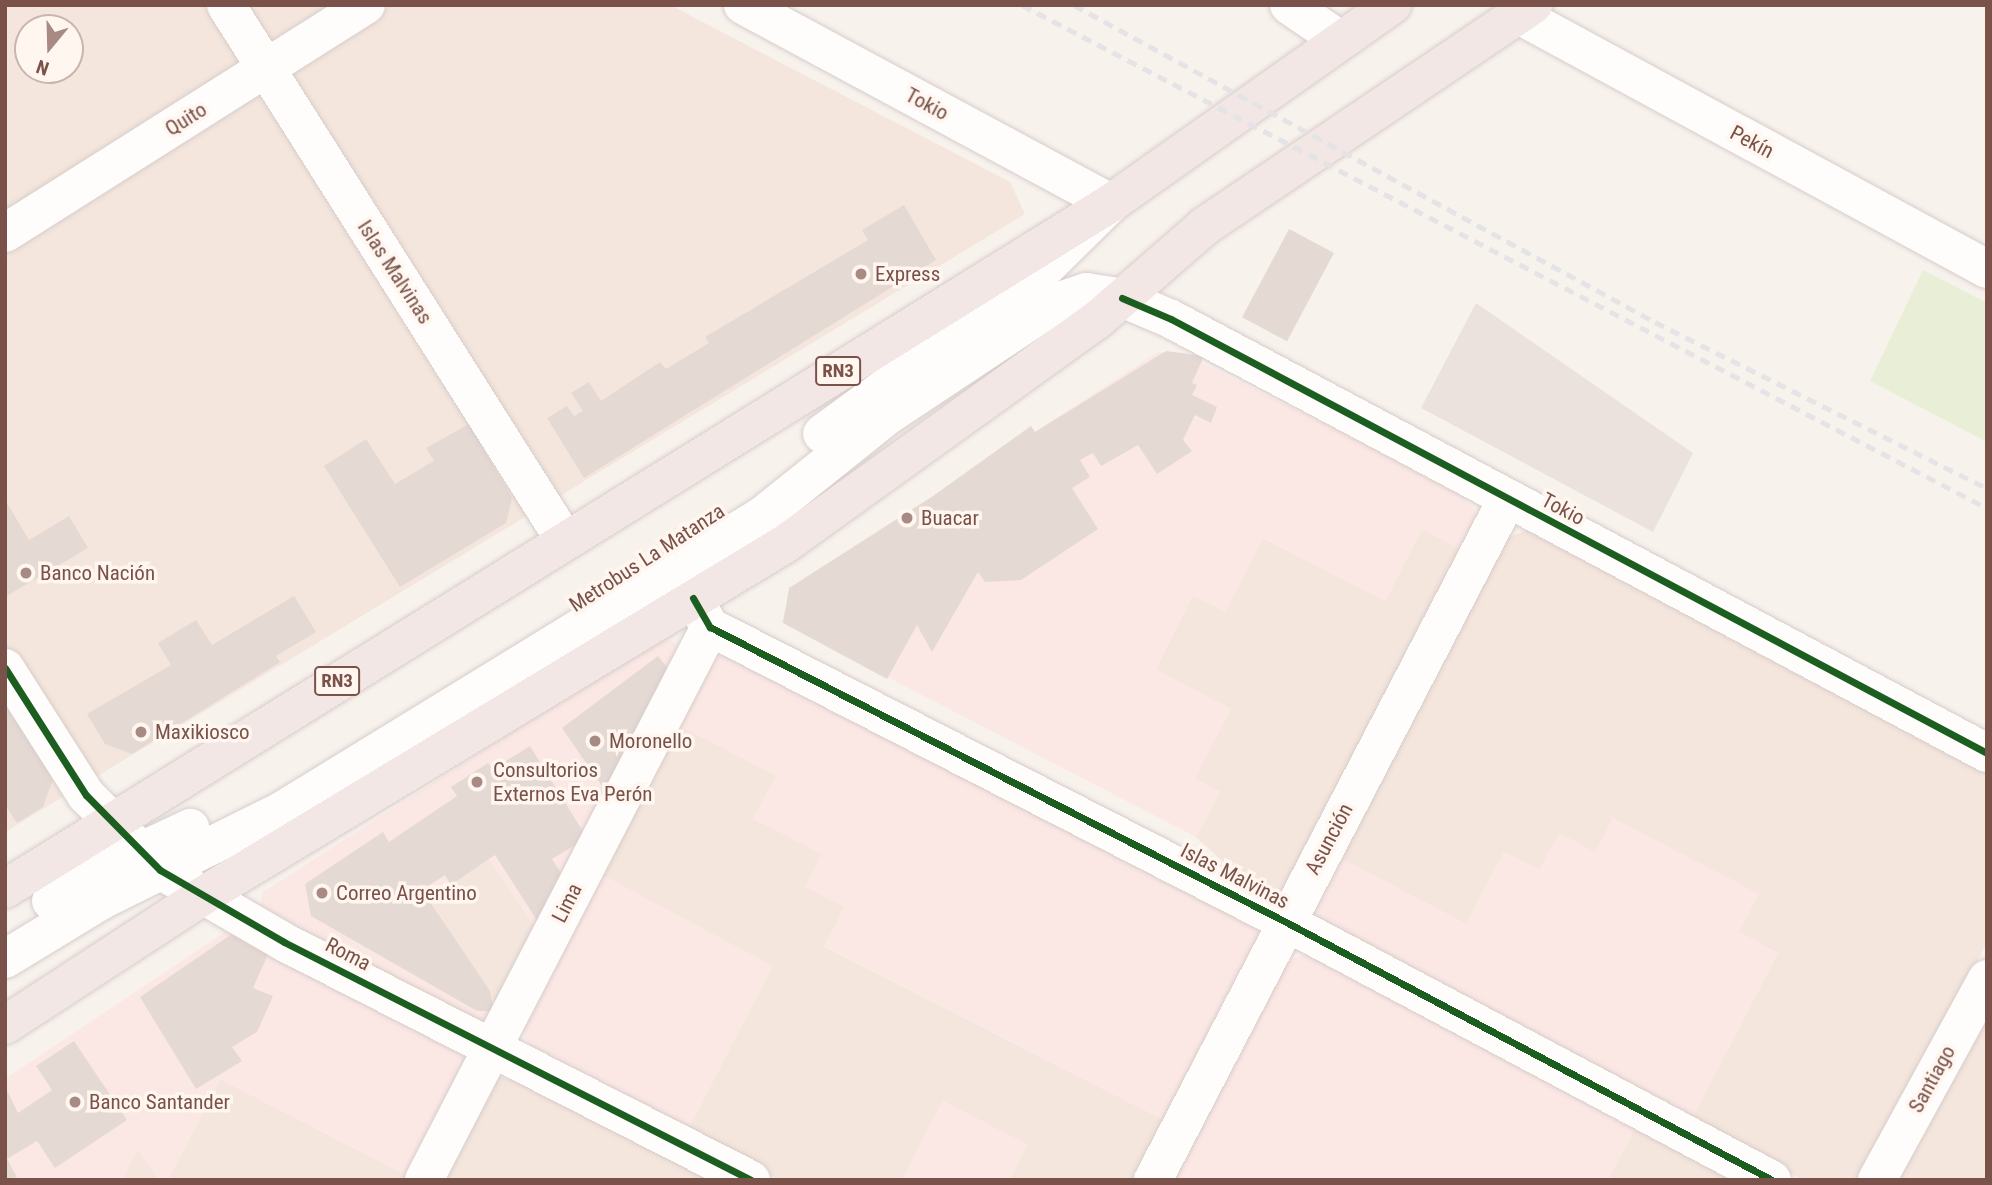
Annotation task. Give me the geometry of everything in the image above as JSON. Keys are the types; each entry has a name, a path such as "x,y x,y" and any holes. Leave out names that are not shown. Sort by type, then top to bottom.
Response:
{"highway":[{"name":"RN3","path":"5,889 565,538 1111,203 1237,118 1340,40 1391,8"},
{"path":"5,1026 201,897 310,831 701,612 785,544 1122,298 1205,226 1526,8"}],"street":[{"name":"Islas Malvinas","path":"226,5 565,538"},
{"name":"Quito","path":"5,233 366,5"},
{"name":"Tokio","path":"743,5 1111,203"},
{"path":"1289,5 1340,40"},
{"name":"Pekín","path":"1526,8 1987,269"},
{"name":"Metrobus La Matanza","path":"5,959 150,860 568,609 751,491 876,391 1033,280 1111,203"},
{"name":"Metrobus La Matanza","path":"5,929 150,860 283,810 762,516 887,416 1060,301 1086,292 1122,298"},
{"name":"Tokio","path":"1122,298 1171,319 1987,753"},
{"name":"Asunción","path":"1153,1180 1507,499"},
{"name":"Islas Malvinas","path":"701,612 1772,1180"},
{"name":"Lima","path":"424,1180 492,1046 701,612"},
{"name":"Roma","path":"5,668 86,795 110,824 150,860 201,897 751,1180"},
{"name":"Metrobus La Matanza","path":"44,865 150,860 310,831"},
{"name":"Santiago","path":"1877,1180 1987,979"}],"shaded area":[{"path":"5,5 670,5 1010,182 1025,214 5,832"},
{"path":"1476,303 1693,453 1653,532 1421,408"},
{"path":"1158,352 1196,360 1458,491 1480,517 1468,553 1422,529 1385,601 1263,538 1225,612 1193,595 1155,669 1231,709 1195,779 1221,792 1196,837 781,622 793,589"},
{"path":"1422,529 1468,553 1283,892 1259,895 1196,837 1220,792 1195,779 1155,670 1193,595 1225,611 1263,538 1385,601"},
{"path":"1527,530 1987,769 1987,942 1862,1180 1803,1180 1690,1122 1778,953 1738,932 1758,894 1595,852 1539,870 1504,852 1466,924 1340,858 1501,540"},
{"path":"657,639 669,639 679,647 540,934 489,859 429,900 498,1007 485,1027 260,909 263,892"},
{"path":"727,652 1247,918 1259,934 1170,1123 824,946 844,907 805,887 822,854 753,819 776,775 678,725 710,662"},
{"path":"678,725 776,775 822,854 845,907 825,947 1170,1123 1138,1180 1009,1180 1027,1145 943,1101 902,1180 780,1180 687,1132 601,874"},
{"path":"1613,818 1759,894 1739,932 1778,953 1690,1122 1317,923 1313,909 1340,858 1466,924 1504,852 1539,870 1559,833 1595,852"},
{"path":"489,859 540,934 498,1007 429,900"},
{"path":"601,874 773,966 687,1132 532,1049 525,1037 523,1025"},
{"path":"228,930 472,1057 414,1179 220,1079 168,1180 159,1180 138,1150 122,1180 5,1180 5,1079"},
{"path":"1302,955 1318,958 1635,1128 1608,1180 1167,1180 1283,964"},
{"path":"1987,997 1987,1180 1889,1180"},
{"path":"500,1077 517,1082 710,1180 442,1180 491,1083"},
{"path":"220,1079 414,1179 168,1180"},
{"path":"943,1101 1028,1145 1009,1180 902,1180"},
{"path":"1635,1128 1741,1180 1608,1180"},
{"path":"138,1149 159,1180 122,1180"}],"green space":[{"path":"1923,270 1987,303 1987,442 1870,381"}],"building":[{"path":"904,205 936,260 584,478 547,418 567,406 574,416 583,411 571,393 589,382 601,401 660,362 666,369 709,343 705,337 868,240 862,230"},
{"path":"1289,229 1334,253 1287,341 1242,317"},
{"path":"1166,351 1204,356 1192,383 1197,385 1192,395 1217,407 1211,423 1195,415 1183,440 1192,451 1157,474 1138,445 1101,466 1093,453 1080,460 1090,477 1072,488 1098,529 1021,580 985,582 978,572 932,652 917,625 887,679 783,623 789,588 933,496 1031,426 1035,432"},
{"path":"469,424 512,498 506,523 400,587 324,466 366,439 395,484 434,461 426,448"},
{"name":"Banco Nación","path":"7,503 29,540 69,516 88,548 5,597"},
{"path":"294,596 316,632 276,656 280,662 132,754 105,744 87,714 171,665 158,643 196,620 212,645"},
{"path":"658,656 672,674 608,795 562,728"},
{"path":"9,711 53,779 43,807 17,823 5,805 5,714"},
{"path":"530,746 587,838 552,859 564,878 540,925 495,855 451,885 445,875 422,890 490,991 494,1011 477,1011 311,916 305,884 383,832 389,842 457,796 451,787 488,763 493,769"},
{"path":"232,934 269,952 253,988 273,996 257,1032 232,1047 242,1061 196,1089 140,997"},
{"name":"Banco Santander","path":"74,1041 127,1120 55,1168 37,1141 7,1159 17,1177 5,1180 5,1086 18,1113 52,1090 36,1066"}],"railway":[{"path":"1022,5 1987,508"},
{"path":"1074,5 1655,322 1987,488"}],"cycle path":[{"path":"1122,298 1171,319 1987,753"},
{"path":"693,598 710,627 1286,922 1772,1180"},
{"path":"5,668 86,795 160,870 284,942 751,1180"}],"place":[{"name":"Express","path":"861,274"},
{"name":"Buacar","path":"907,518"},
{"name":"Banco Nación","path":"26,573"},
{"name":"Maxikiosco","path":"141,732"},
{"name":"Moronello","path":"595,741"},
{"name":"Consultorios Externos Eva Perón","path":"477,782"},
{"name":"Correo Argentino","path":"322,893"},
{"name":"Banco Santander","path":"75,1102"}]}
